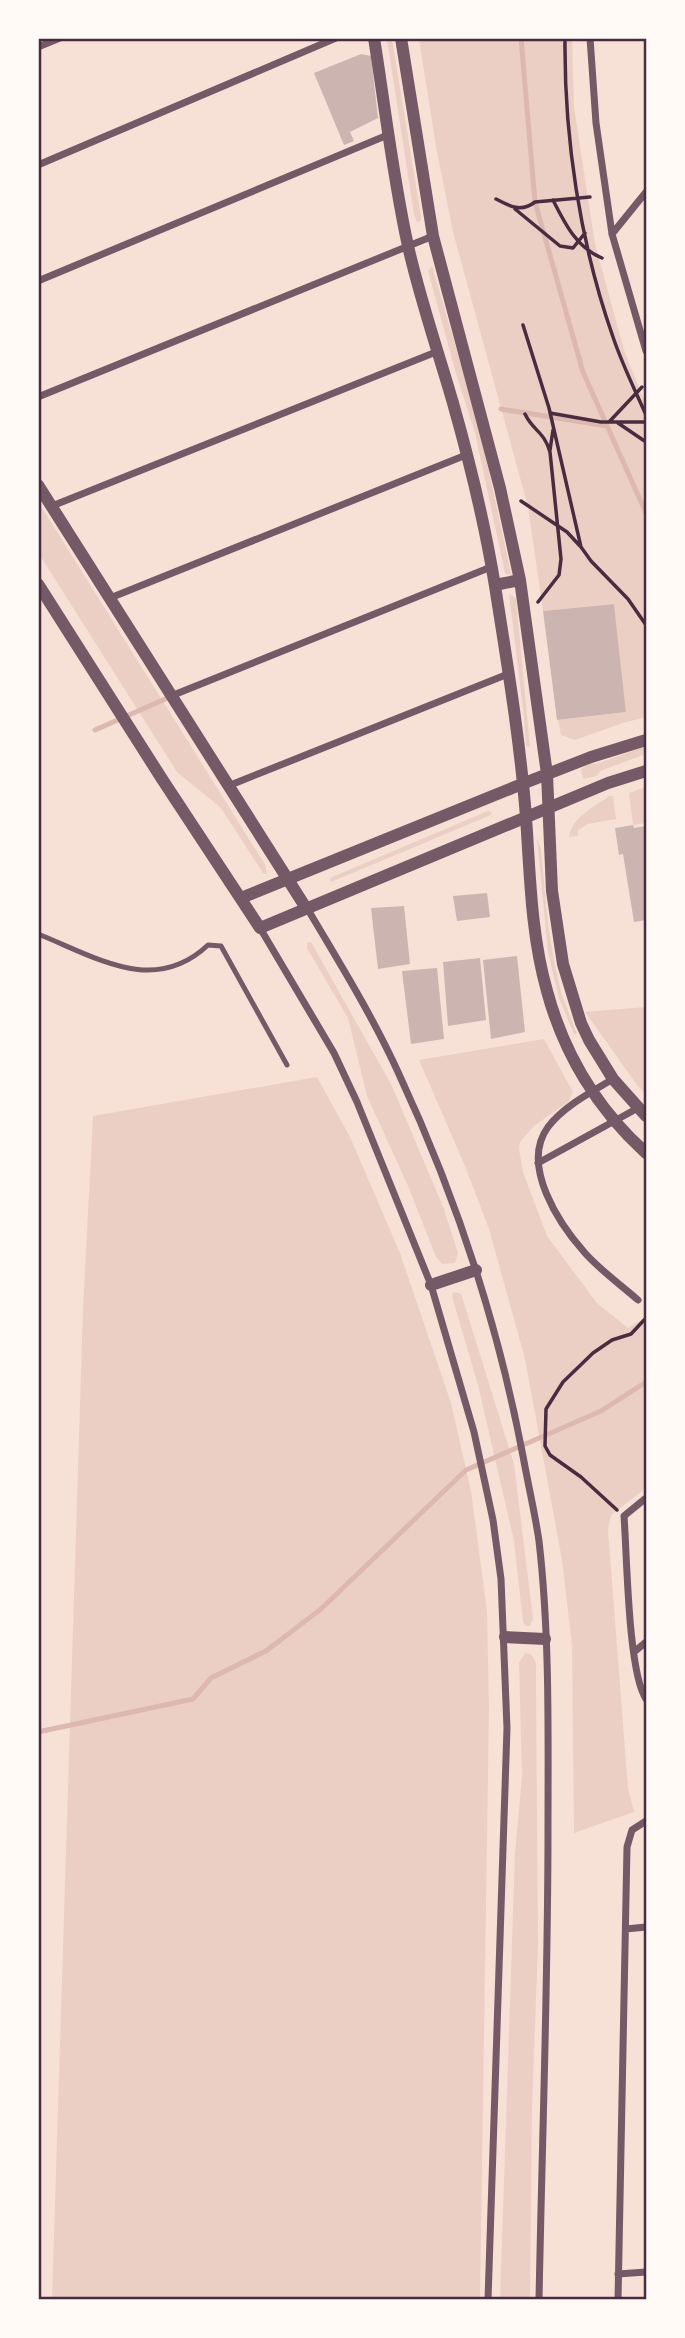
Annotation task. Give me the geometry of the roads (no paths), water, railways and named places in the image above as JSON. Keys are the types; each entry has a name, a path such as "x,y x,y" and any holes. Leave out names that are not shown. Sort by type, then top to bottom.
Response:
{"street":[{"path":"38,47 45,41 60,38"},
{"path":"38,165 337,38"},
{"path":"374,38 408,245 436,352 453,402 495,585 526,817 528,875 546,990 568,1049 592,1092 613,1121 646,1153"},
{"path":"401,38 432,236 500,488 520,580 547,774 552,891 557,931 571,993 589,1040 613,1079 642,1112 613,1121 538,1163"},
{"path":"590,38 596,123 612,234 646,351"},
{"path":"38,281 390,134"},
{"path":"612,234 646,192"},
{"path":"38,397 432,236"},
{"path":"51,506 436,352"},
{"path":"110,598 466,455"},
{"path":"38,485 353,985 398,1071 437,1161 476,1270 515,1413 536,1526 545,1639 548,1906 539,2300"},
{"path":"171,696 491,567"},
{"path":"495,585 520,580"},
{"path":"38,584 162,779 242,898 315,1018 340,1065 431,1285 474,1432 501,1579 507,1728 488,2300"},
{"path":"228,786 508,674"},
{"path":"242,898 522,783 646,740"},
{"path":"260,928 608,783 646,771"},
{"path":"568,1049 589,1040"},
{"path":"613,1079 557,1117 539,1143 538,1163 544,1190 561,1221 585,1254 638,1300"},
{"path":"431,1285 476,1270"},
{"path":"646,1498 624,1516 634,1651 640,1690 646,1699"},
{"path":"505,1637 545,1639"},
{"path":"634,1651 646,1642"},
{"path":"618,2300 628,1837 638,1825 646,1821"},
{"path":"626,1929 646,1927"},
{"path":"618,2274 646,2272"}],"lane":[{"path":"38,934 122,968 156,971 191,960 208,945 221,946 287,1065"}],"waterway":[{"path":"521,38 535,202 583,372 646,513"},
{"path":"501,409 607,426"},
{"path":"95,730 172,696"},
{"path":"38,1732 193,1699 211,1678 266,1651 321,1609 466,1470 601,1411 646,1382"}]}
